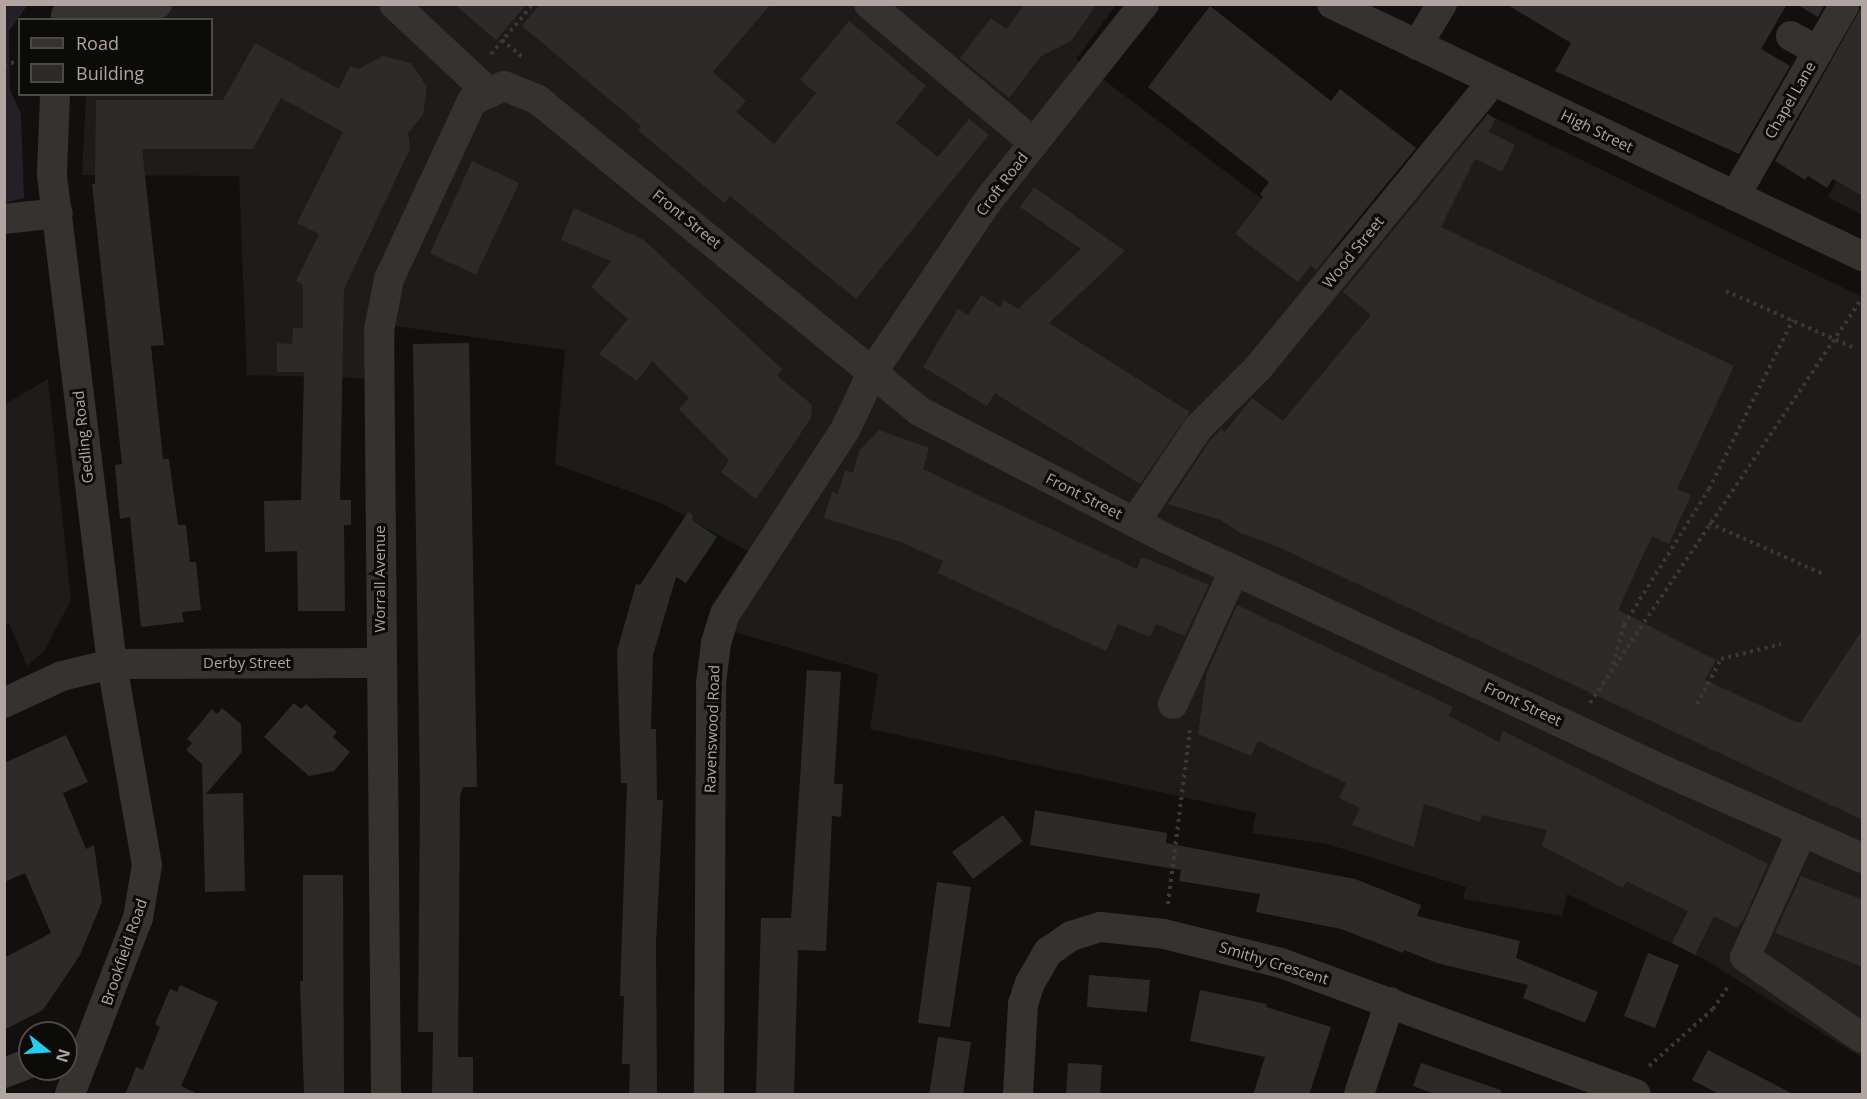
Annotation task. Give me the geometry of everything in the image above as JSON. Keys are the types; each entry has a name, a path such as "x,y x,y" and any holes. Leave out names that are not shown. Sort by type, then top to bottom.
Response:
{"street":[{"path":"66,13 157,4"},
{"path":"394,4 487,91"},
{"path":"869,4 1034,143"},
{"name":"Croft Road","path":"873,371 987,202 1144,4"},
{"name":"High Street","path":"1332,4 1863,256"},
{"path":"1417,45 1442,4"},
{"name":"Chapel Lane","path":"1735,196 1845,4"},
{"path":"1791,36 1818,51"},
{"name":"Wood Street","path":"1135,522 1198,428 1258,368 1493,81"},
{"name":"Front Street","path":"487,91 504,86 538,100 920,411 1234,571 1573,728 1863,858"},
{"name":"Worrall Avenue","path":"386,1095 379,330 384,296 452,140 472,101 487,91"},
{"name":"Gedling Road","path":"55,96 52,173 86,473 112,664"},
{"path":"4,219 58,213"},
{"name":"Ravenswood Road","path":"709,1095 711,683 716,643 725,614 742,584 845,430 873,371"},
{"path":"1182,715 1234,571"},
{"name":"Derby Street","path":"112,664 381,663"},
{"path":"4,703 63,676 112,664"},
{"name":"Brookfield Road","path":"70,1095 138,918 147,865 112,664"},
{"path":"1802,832 1745,957 1863,1038"},
{"name":"Smithy Crescent","path":"1018,1095 1023,1004 1030,983 1048,952 1086,929 1126,928 1164,934 1281,963 1636,1095"},
{"path":"1366,1093 1390,1002"},
{"path":"78,1043 93,1037"}],"path":[{"path":"493,52 533,4"},
{"path":"1726,291 1854,348"},
{"path":"1573,728 1709,523 1863,298"},
{"path":"1611,670 1624,625 1709,489 1793,320"},
{"path":"1709,523 1825,575"},
{"path":"1697,704 1721,659 1781,644"},
{"path":"1164,934 1182,715"},
{"path":"1672,1043 1713,1009 1730,985"}],"shaded area":[{"path":"4,5 27,6 9,31 10,90 21,114 24,198 5,203"},
{"path":"92,5 1116,5 1076,59 1354,268 1487,114 1862,297 1862,1058 1704,959 1567,894 1562,916 1463,899 1466,887 1327,844 1252,833 1256,813 870,729 878,674 721,628 758,557 663,504 555,464 565,350 395,326 393,379 247,375 239,176 82,175 86,96 213,96 213,18 92,18"},
{"path":"1862,137 1862,215 1828,197"},
{"path":"48,379 71,600 44,651 27,666 9,623 5,625 5,404"}],"building":[{"path":"454,4 527,4 496,40"},
{"path":"540,4 771,4 713,72 746,101 736,112 774,144 816,93 800,80 849,21 926,86 896,123 938,157 969,119 989,135 856,299 730,196 724,203 638,130 641,126 522,26"},
{"path":"1025,4 1097,4 1071,41 1041,56 1009,98 960,58 991,18 1006,29"},
{"path":"1506,4 1787,4 1761,49 1790,66 1739,154 1555,71 1571,43"},
{"path":"1796,4 1825,4 1818,17"},
{"path":"1863,4 1863,196 1833,179 1827,188 1808,176 1805,180 1775,161"},
{"path":"1210,6 1331,101 1340,89 1416,148 1316,270 1311,265 1298,282 1235,234 1263,197 1260,194 1269,182 1148,87"},
{"path":"255,43 339,89 350,66 358,69 383,56 411,63 427,87 423,115 408,133 410,149 344,289 340,500 351,500 351,525 344,525 345,611 298,611 297,551 265,552 264,501 301,500 304,372 277,372 277,343 292,344 293,328 303,328 303,285 296,281 319,234 297,223 343,132 281,98 253,149 142,149 164,345 151,346 163,459 169,459 178,525 186,525 190,562 196,562 201,610 182,612 184,622 141,627 130,517 120,519 115,465 122,464 92,184 95,184 96,100 223,100"},
{"path":"1488,114 1495,119 1489,132 1515,145 1502,172 1475,159 1441,227 1734,366 1677,489 1691,495 1669,544 1652,536 1618,610 1716,660 1705,680 1796,722 1801,722 1863,629 1863,820 1276,546 1240,533 1221,520 1168,504 1211,439 1221,429 1225,432 1252,398 1283,421 1371,315 1343,292"},
{"path":"472,161 519,183 476,275 430,253"},
{"path":"1034,187 1125,251 1049,323 1190,412 1140,484 995,393 987,406 923,367 958,309 968,315 981,295 1000,307 1004,300 1018,309 1081,249 1020,207"},
{"path":"574,208 644,240 782,369 777,376 812,405 811,418 756,499 721,472 729,460 679,409 689,398 652,361 637,381 599,354 628,319 591,287 611,261 561,240"},
{"path":"469,343 477,787 463,787 460,796 458,1057 473,1057 473,1095 432,1095 433,1032 418,1032 420,796 413,344"},
{"path":"879,430 929,448 923,469 980,496 1137,569 1141,558 1145,558 1209,585 1185,636 1156,624 1150,637 1118,624 1106,651 938,573 943,561 901,542 824,518 832,492 838,494 845,470 853,473 859,451"},
{"path":"688,512 693,515 692,520 717,537 686,583 676,577 653,655 651,729 656,729 657,800 663,800 656,943 657,1095 629,1095 630,1064 622,1064 624,996 620,996 627,783 621,783 617,651 636,584 640,585"},
{"path":"1237,605 1453,707 1449,716 1499,742 1503,731 1768,864 1743,921 1737,928 1714,916 1695,955 1672,943 1688,911 1626,881 1623,888 1542,846 1547,830 1482,815 1480,822 1424,804 1414,847 1352,825 1360,808 1339,798 1346,783 1258,741 1251,756 1198,734 1207,672"},
{"path":"807,670 841,672 834,784 843,784 841,817 832,816 826,951 798,950 794,1095 756,1094 761,918 791,918"},
{"path":"294,703 301,709 306,704 337,732 333,737 350,752 334,771 309,776 264,737"},
{"path":"222,708 241,724 242,752 206,794 243,793 245,891 205,892 202,764 186,750 192,743 187,739 212,709 217,714"},
{"path":"66,735 88,782 63,793 86,849 94,845 102,902 80,955 43,1010 4,1030 4,958 51,933 25,873 4,882 4,763"},
{"path":"1035,810 1167,833 1166,843 1355,879 1421,905 1417,916 1520,941 1516,958 1598,992 1585,1023 1523,998 1528,985 1437,963 1404,950 1403,953 1341,929 1256,912 1260,894 1179,881 1181,870 1030,845"},
{"path":"1003,815 1023,841 973,879 952,852"},
{"path":"303,875 343,875 344,1095 304,1095 300,981 303,981"},
{"path":"1801,876 1863,900 1863,967 1775,933"},
{"path":"937,882 971,887 950,1027 918,1023"},
{"path":"1648,953 1679,965 1655,1028 1624,1016"},
{"path":"1089,975 1150,980 1147,1012 1087,1007"},
{"path":"180,985 218,1002 181,1086 200,1095 125,1095 136,1067 143,1070 160,1027 155,1024 170,989 177,992"},
{"path":"1200,990 1267,1004 1266,1007 1331,1027 1309,1095 1253,1095 1265,1057 1190,1041"},
{"path":"938,1037 971,1042 963,1095 929,1095"},
{"path":"1708,1050 1795,1095 1721,1095 1692,1080"},
{"path":"1068,1063 1102,1065 1100,1095 1066,1095"},
{"path":"1421,1063 1501,1090 1500,1095 1437,1095 1413,1086"}]}
